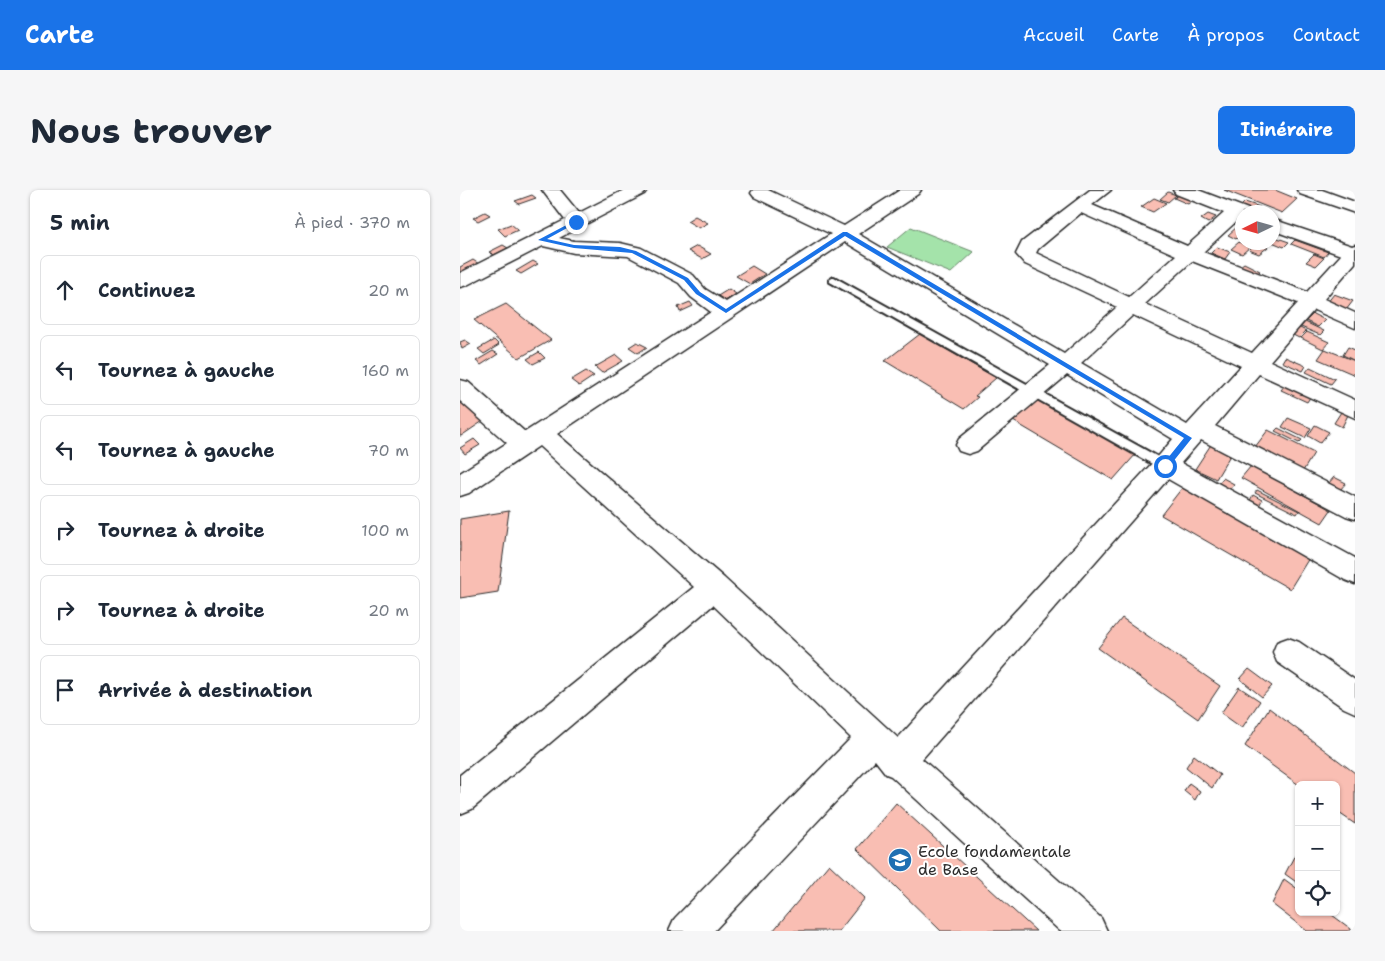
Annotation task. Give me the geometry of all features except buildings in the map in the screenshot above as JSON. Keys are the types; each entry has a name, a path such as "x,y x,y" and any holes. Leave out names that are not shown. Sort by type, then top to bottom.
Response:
{"street":[{"path":"551,190 576,222"},
{"path":"460,282 638,190"},
{"path":"460,486 912,190"},
{"path":"1102,190 1029,246 1026,254 1032,260 1355,410"},
{"path":"1182,190 1235,210"},
{"path":"1306,190 1355,208"},
{"path":"760,192 845,234 1065,365 1194,433 1355,509"},
{"path":"1079,206 1188,253 1311,301 1355,321"},
{"path":"968,445 1065,365 1188,253 1235,216"},
{"path":"898,762 1165,466 1354,252 1280,227"},
{"path":"541,240 574,247 620,249 634,252 686,279 698,293 726,312"},
{"path":"460,388 532,439 714,587 898,762 1088,931"},
{"path":"1165,466 1355,572"},
{"path":"460,797 714,587"},
{"path":"1288,652 1355,698"},
{"path":"688,931 874,738"}],"lane":[{"path":"834,280 1165,466"}],"green space":[{"path":"911,227 974,252 951,273 887,247"}],"place":[{"name":"Ecole fondamentale de Base","path":"900,860"}],"route":[{"path":"576,222 541,240 574,247 620,249 634,252 686,279 698,293 726,312 845,234 1188,438 1165,466"}]}
